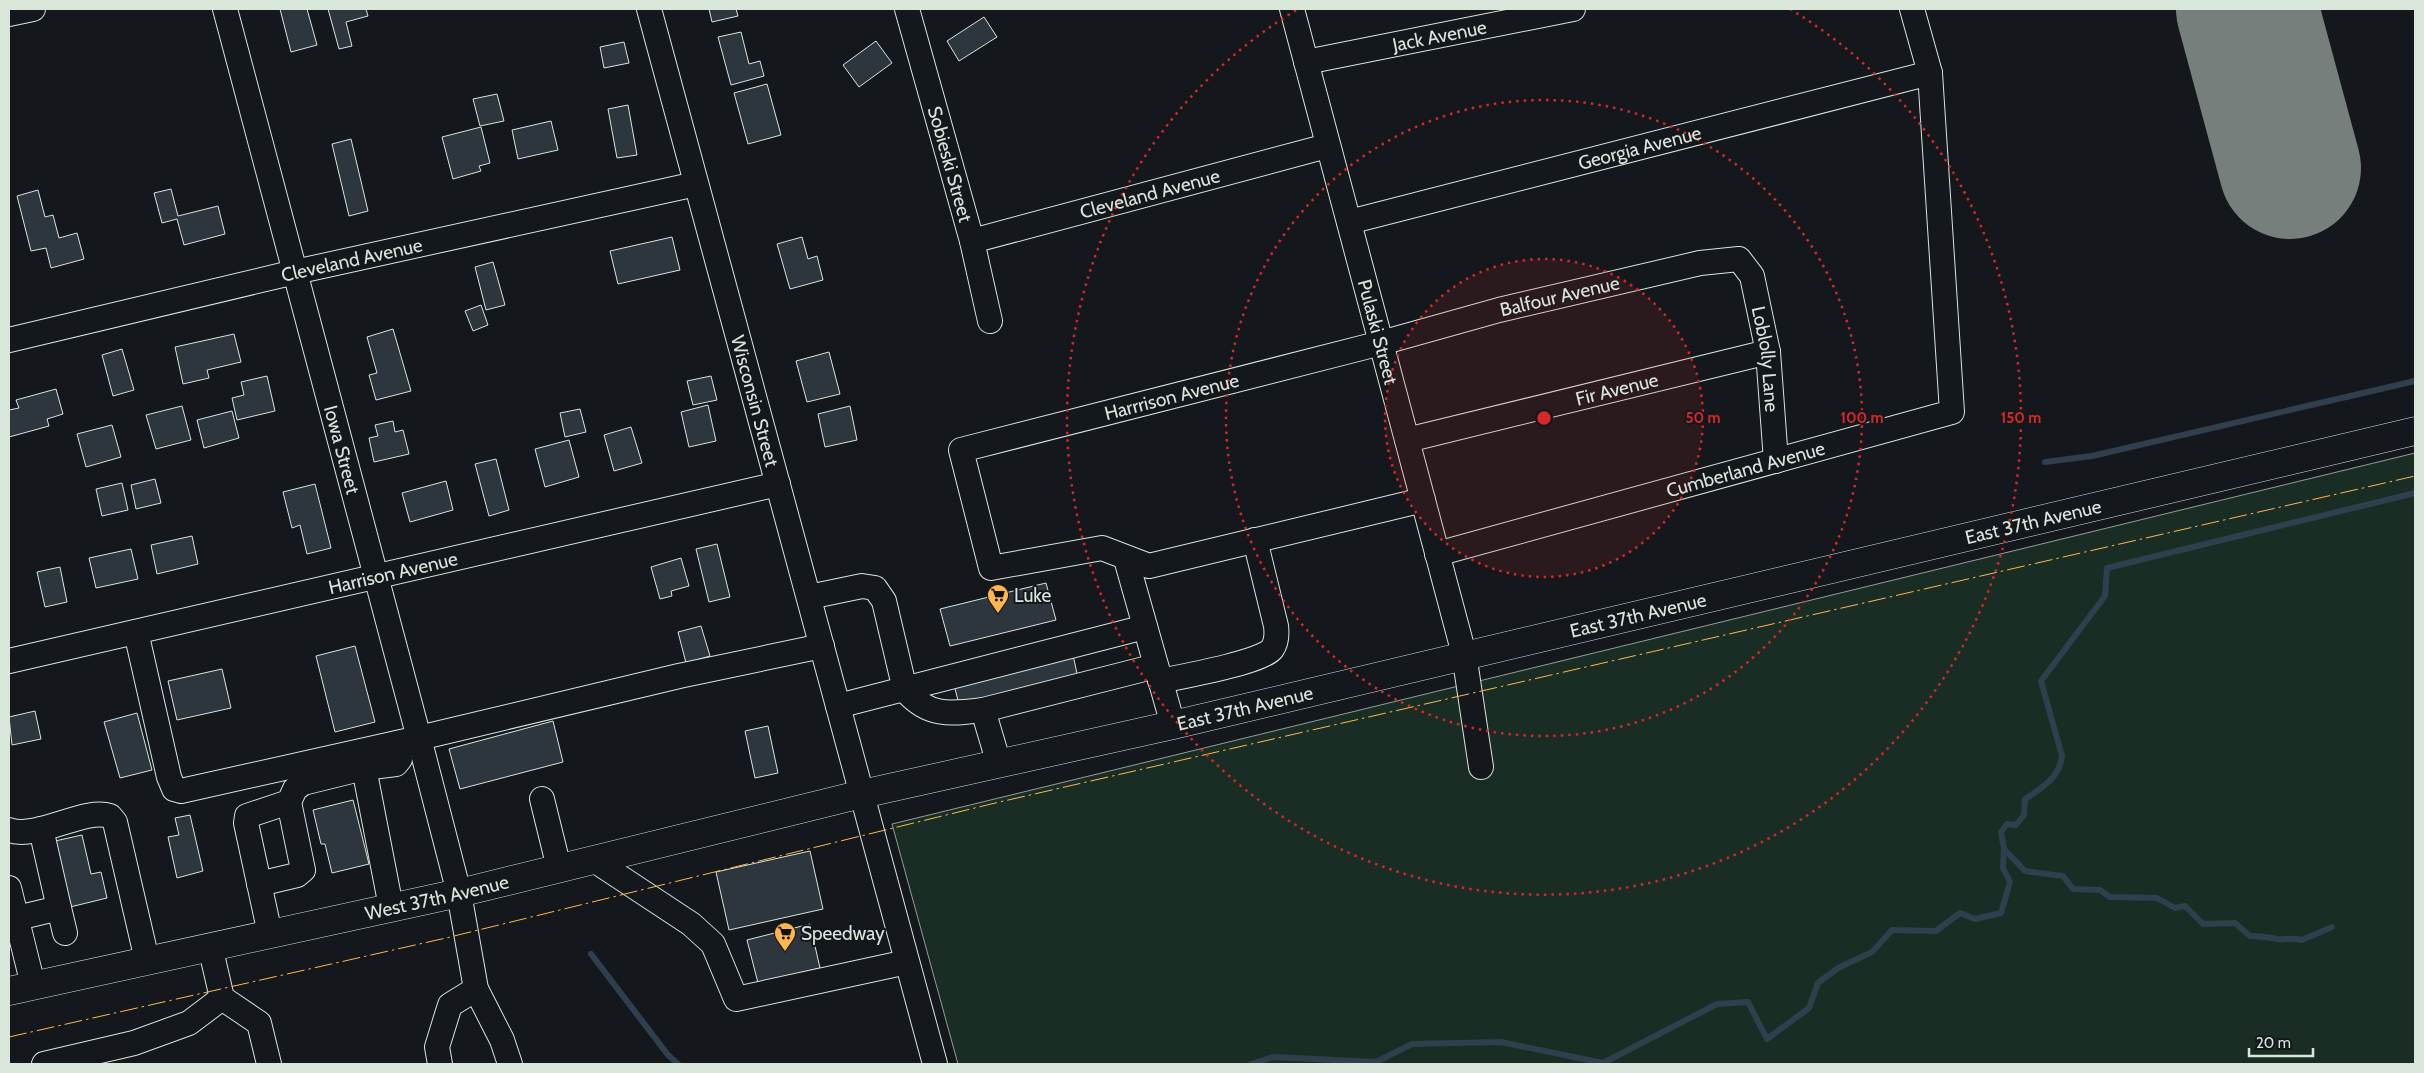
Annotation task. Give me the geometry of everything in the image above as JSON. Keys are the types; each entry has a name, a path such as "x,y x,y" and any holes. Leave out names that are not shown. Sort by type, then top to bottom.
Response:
{"main road":[{"name":"East 37th Avenue","path":"862,794 1173,725 1464,654 2415,430"},
{"name":"West 37th Avenue","path":"21,988 459,892 862,794"}],"street":[{"path":"9,14 33,9"},
{"name":"Iowa Street","path":"225,9 377,576 408,741 459,892 476,989 502,1040 510,1064"},
{"name":"Wisconsin Street","path":"649,9 935,1064"},
{"name":"Sobieski Street","path":"908,9 972,240 990,321"},
{"name":"Pulaski Street","path":"1292,9 1464,654 1481,767"},
{"name":"Jack Avenue","path":"1306,62 1573,9"},
{"name":"Cumberland Avenue","path":"1438,554 1952,412 1930,73 1912,9"},
{"name":"Georgia Avenue","path":"1349,222 1930,73"},
{"name":"Cleveland Avenue","path":"972,240 1327,146"},
{"name":"Cleveland Avenue","path":"9,340 295,272 696,184"},
{"name":"Loblolly Lane","path":"1740,260 1752,276 1768,352 1776,462"},
{"name":"Balfour Avenue","path":"1381,343 1499,310 1700,263 1740,260"},
{"name":"Harrrison Avenue","path":"1126,559 1102,548 991,568 961,450 1381,343"},
{"name":"Fir Avenue","path":"1407,440 1768,352"},
{"name":"Harrison Avenue","path":"9,661 778,484"},
{"path":"1126,559 1149,566 1423,500"},
{"path":"809,598 862,586 875,588 884,600 905,690 914,702 932,711 957,713 983,710 1158,673 1257,659 1273,648 1277,637 1255,540"},
{"path":"1126,559 1173,725"},
{"path":"838,706 1145,627"},
{"path":"136,632 174,789 181,791 408,741 679,676 822,646"},
{"path":"983,710 999,764"},
{"path":"259,884 297,875 303,870 289,802 303,783 364,768 398,763 408,741"},
{"path":"364,768 391,907"},
{"path":"542,799 559,868"},
{"path":"270,934 246,819 250,814 289,802"},
{"path":"9,830 19,832 98,814 106,815 113,819 147,960"},
{"path":"41,828 65,932"},
{"path":"594,860 691,924 713,944 736,999 907,962"},
{"path":"9,888 21,988"},
{"path":"13,919 59,908"},
{"path":"210,946 222,998 259,1023 269,1064"},
{"path":"440,1064 437,1047 450,1005 476,989"},
{"path":"44,1064 134,1043 189,1023 222,998"}],"green space":[{"path":"2415,453 2415,1064 958,1064 892,824"}],"building":[{"path":"280,9 307,9 317,45 291,52"},
{"path":"328,9 366,9 368,16 346,22 352,46 339,49"},
{"path":"709,9 736,9 738,16 712,22"},
{"path":"984,17 997,37 959,61 947,41"},
{"path":"741,32 749,64 760,61 764,76 731,85 718,37"},
{"path":"876,41 892,63 859,87 843,65"},
{"path":"624,42 629,63 604,68 600,47"},
{"path":"767,84 781,135 748,144 734,93"},
{"path":"497,94 504,121 480,126 473,99"},
{"path":"628,105 637,155 617,158 608,109"},
{"path":"551,121 558,150 518,159 512,130"},
{"path":"481,127 490,163 479,166 481,171 453,179 442,137"},
{"path":"351,139 368,211 349,216 332,144"},
{"path":"171,189 178,216 218,206 225,234 184,245 177,219 162,223 154,193"},
{"path":"38,190 45,217 53,215 59,238 77,233 84,259 51,268 46,248 31,251 17,196"},
{"path":"672,237 680,270 618,284 610,251"},
{"path":"802,237 808,259 817,256 823,280 790,289 777,244"},
{"path":"493,262 505,305 486,310 475,267"},
{"path":"481,305 488,325 473,331 465,311"},
{"path":"393,329 411,391 376,400 369,375 377,373 367,337"},
{"path":"234,334 241,362 207,370 209,378 183,384 175,347"},
{"path":"122,349 134,390 113,396 102,355"},
{"path":"829,352 840,394 807,402 796,361"},
{"path":"267,376 275,411 237,420 232,398 244,395 241,382"},
{"path":"711,376 717,400 693,405 687,381"},
{"path":"56,389 63,414 47,419 49,426 9,437 9,410 19,408 16,400"},
{"path":"708,405 716,441 689,447 681,412"},
{"path":"182,406 191,440 156,449 146,415"},
{"path":"850,406 857,440 825,447 818,414"},
{"path":"580,409 586,432 565,437 560,413"},
{"path":"232,411 239,438 204,448 197,420"},
{"path":"393,421 395,432 403,430 409,454 374,462 369,438 378,436 375,425"},
{"path":"112,425 121,457 86,467 77,434"},
{"path":"631,427 642,463 614,471 604,435"},
{"path":"569,440 579,477 545,487 535,449"},
{"path":"496,459 509,510 489,516 475,464"},
{"path":"155,479 161,503 136,509 131,485"},
{"path":"446,481 453,510 410,522 402,493"},
{"path":"122,483 128,510 102,516 96,489"},
{"path":"315,484 331,548 307,554 300,525 292,528 283,492"},
{"path":"192,536 198,564 157,574 151,545"},
{"path":"717,544 730,597 709,602 696,549"},
{"path":"131,549 138,579 96,588 89,558"},
{"path":"681,558 689,586 671,591 672,596 660,599 651,567"},
{"path":"60,567 67,602 45,607 37,572"},
{"name":"Luke","path":"1046,583 1056,620 950,646 940,609"},
{"path":"701,626 710,656 686,663 678,632"},
{"path":"355,646 375,722 335,732 316,656"},
{"name":"Luke","path":"1073,655 1078,678 960,708 954,685"},
{"path":"222,669 231,708 177,720 168,681"},
{"path":"35,711 41,739 12,745 9,717"},
{"path":"137,713 152,770 120,778 104,722"},
{"path":"553,721 563,762 460,789 449,749"},
{"path":"768,726 778,773 755,778 745,731"},
{"path":"353,800 369,864 332,873 325,844 321,844 313,810"},
{"path":"190,815 203,871 177,878 168,837 179,835 175,818"},
{"path":"82,835 91,874 101,872 107,898 70,907 55,841"},
{"path":"810,851 823,909 729,930 716,872"},
{"path":"810,924 820,968 758,983 747,940"}],"waterway":[{"path":"2045,462 2092,456 2415,381"},
{"path":"1251,1064 1273,1057 1376,1062 1412,1044 1501,1042 1603,1063 1717,1004 1748,1002 1767,1039 1809,1008 1818,983 1838,968 1872,952 1892,930 1936,931 1960,913 1975,919 2001,913 2010,882 2003,868 2004,849 2001,832 2007,824 2016,825 2024,815 2025,799 2044,786 2054,776 2061,763 2062,756 2041,681 2105,596 2107,568 2415,493"},
{"path":"2004,849 2025,871 2063,876 2073,889 2100,890 2110,897 2157,898 2175,908 2185,906 2203,924 2235,923 2250,936 2302,940 2332,927"},
{"path":"591,954 668,1055 678,1064"}],"runway":[{"path":"2247,9 2290,168"}],"power":[{"path":"9,1037 446,938 991,804 2415,476"}],"place":[{"name":"Luke","path":"998,614"},
{"name":"Speedway","path":"785,952"}]}
